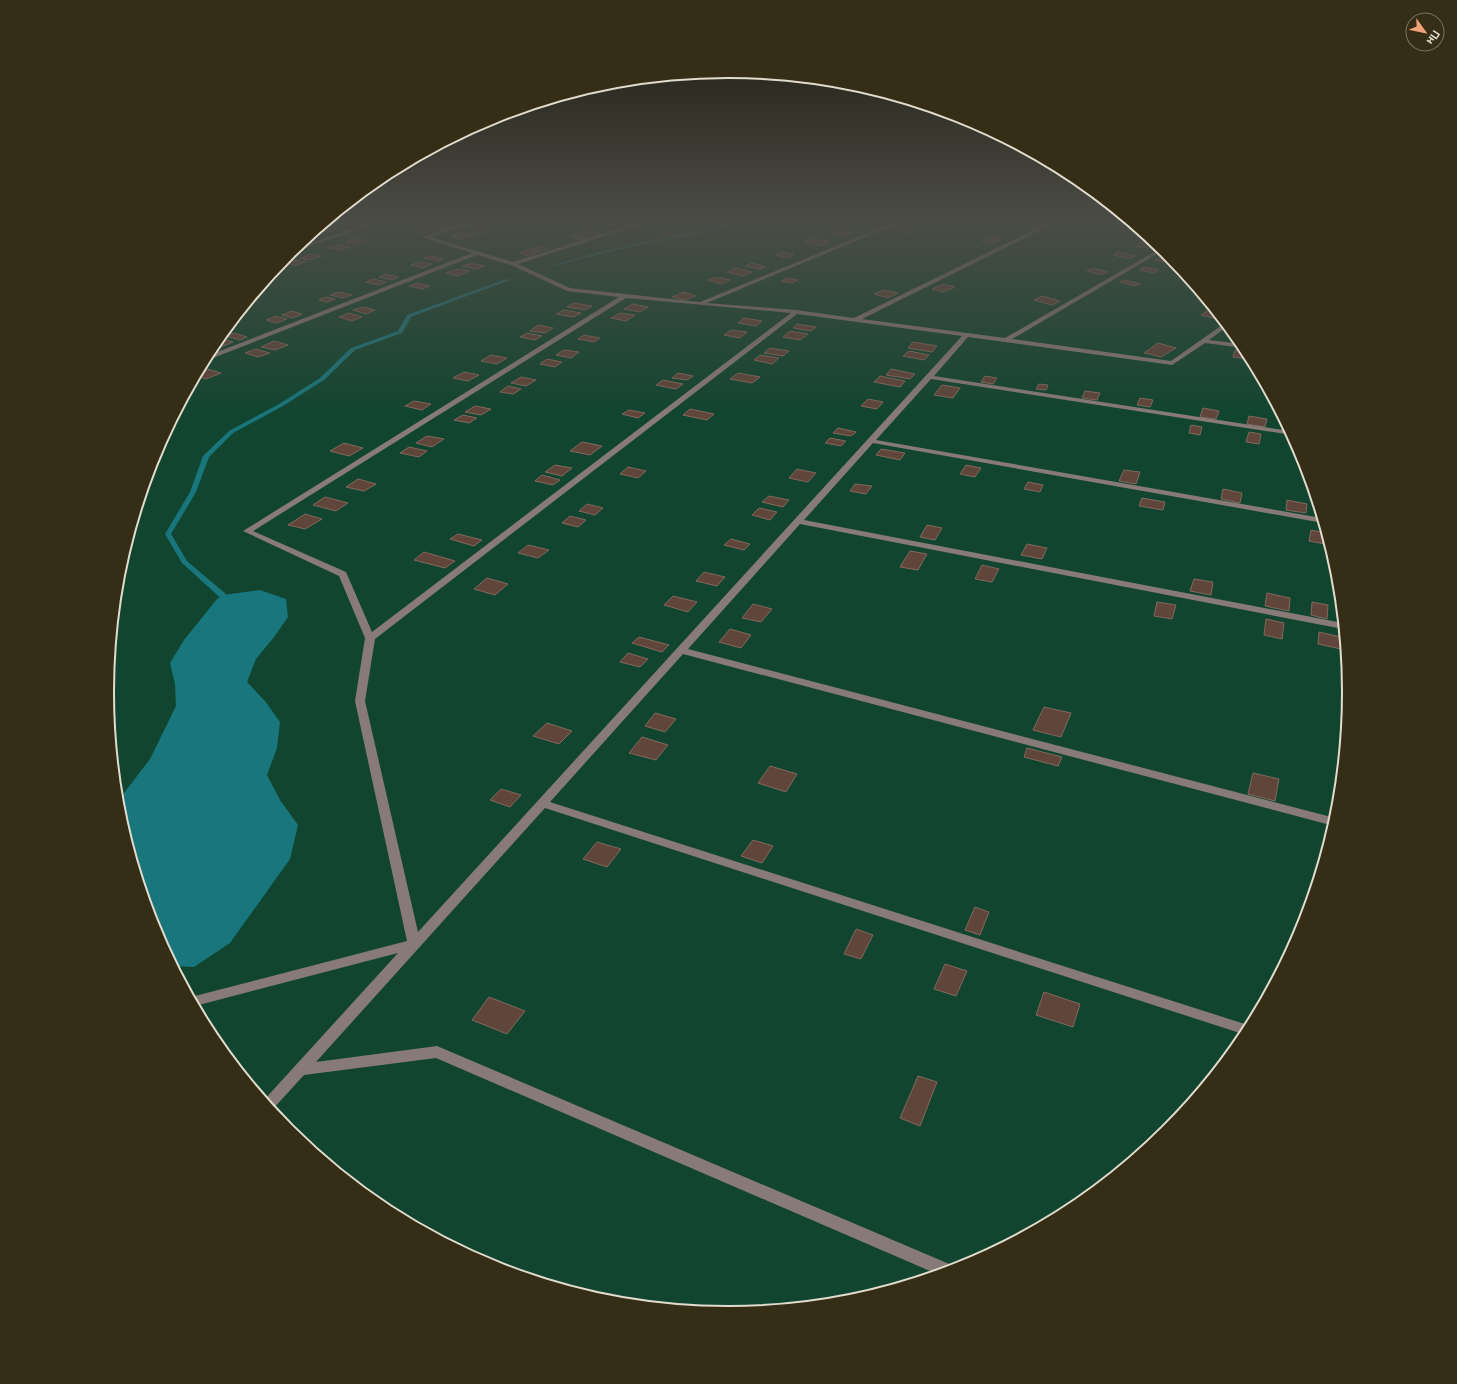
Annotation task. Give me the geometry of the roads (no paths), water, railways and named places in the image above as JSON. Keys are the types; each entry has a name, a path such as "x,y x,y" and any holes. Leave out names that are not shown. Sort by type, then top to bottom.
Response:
{"lane":[{"path":"215,355 394,286"},
{"path":"559,286 569,290 700,304 796,312 1172,363 1222,327"},
{"path":"700,304 745,286"},
{"path":"855,320 925,286"},
{"path":"1005,341 1100,286"},
{"path":"414,944 360,701 370,638 343,574 247,531 624,296"},
{"path":"370,638 796,312"},
{"path":"271,1101 967,336"},
{"path":"1204,341 1235,345"},
{"path":"930,377 1285,433"},
{"path":"871,441 1318,520"},
{"path":"798,521 1338,625"},
{"path":"682,650 1329,820"},
{"path":"542,803 1242,1028"},
{"path":"198,1000 414,944"},
{"path":"299,1070 437,1052 940,1268"}],"water":[{"path":"260,590 286,599 288,617 256,659 247,682 265,701 280,722 277,748 267,775 280,800 298,825 290,859 230,943 194,967 179,966 161,927 147,889 135,851 123,794 150,759 176,706 175,684 170,663 184,640 217,599 223,595"}],"waterway":[{"path":"230,602 184,562 168,534 193,492 206,456 231,432 281,405 322,379 353,349 400,332 409,316 493,286"}]}
